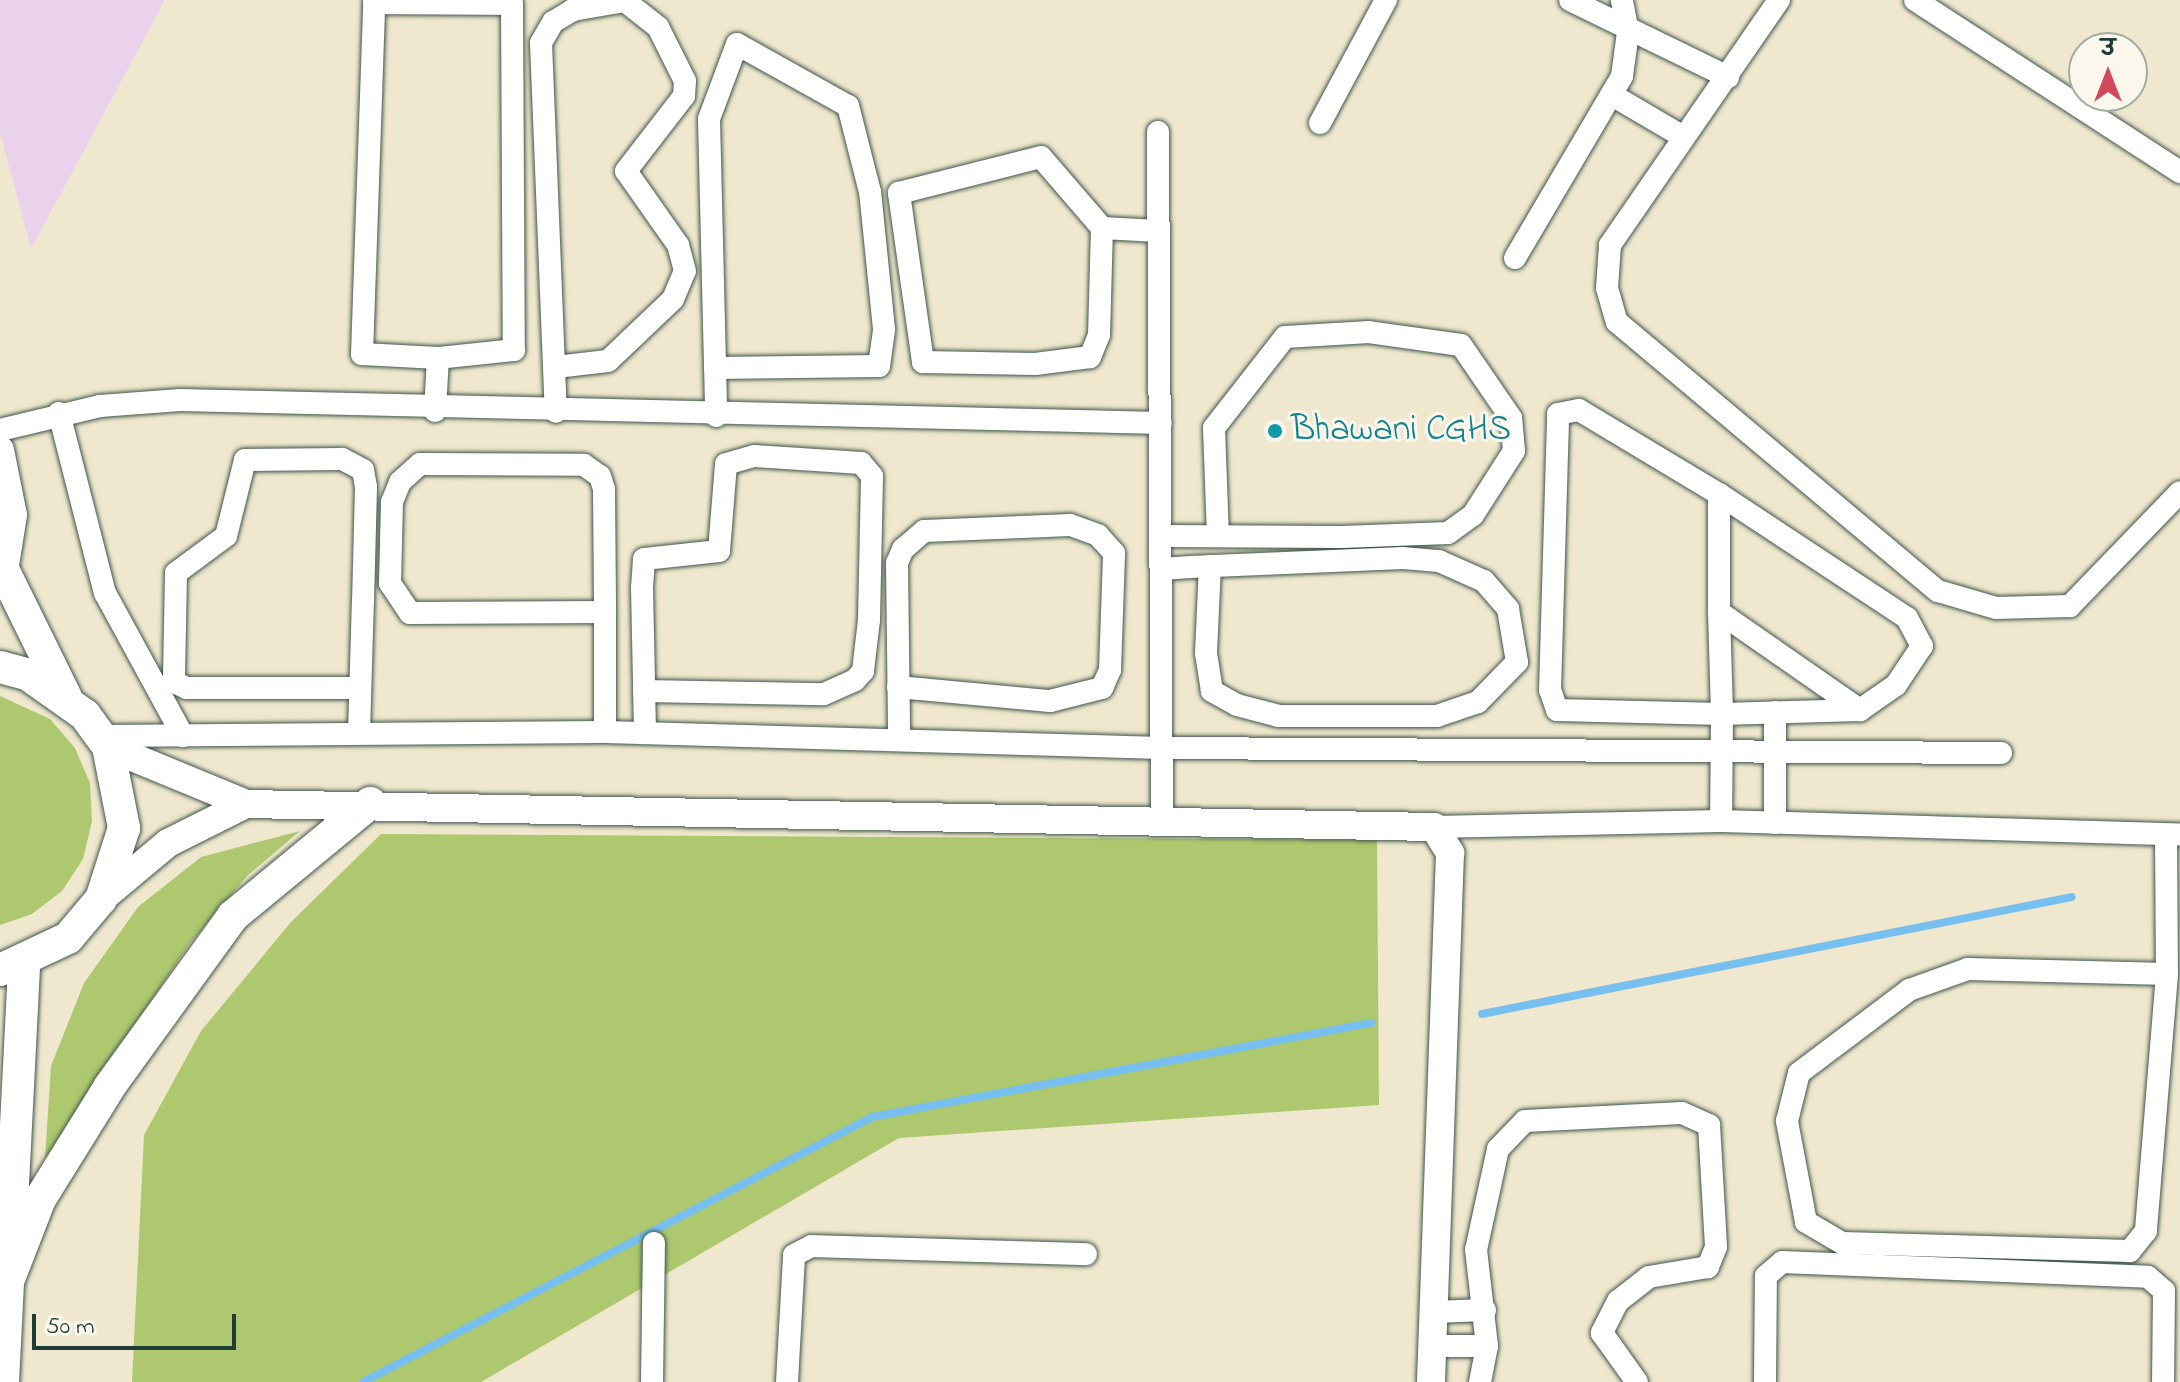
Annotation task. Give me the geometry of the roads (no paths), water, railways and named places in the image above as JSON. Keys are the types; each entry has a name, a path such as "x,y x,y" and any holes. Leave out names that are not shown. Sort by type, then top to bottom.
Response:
{"main road":[{"path":"2,567 66,697 105,742 124,828 101,899 68,938 12,967 3,1382"},
{"path":"0,667 66,697"},
{"path":"7,1284 48,1187 233,916 370,803"}],"street":[{"path":"1320,123 1386,0"},
{"path":"1570,0 1628,32 1728,77"},
{"path":"1515,258 1612,95 1628,32 1622,0"},
{"path":"1779,0 1728,77 1680,135 1610,245 1607,288 1617,322 1938,591 1996,608 2070,606 2180,492"},
{"path":"1915,0 2180,172"},
{"path":"556,367 608,361 673,299 685,271 678,245 626,171 684,96 685,81 658,27 625,1 573,10 553,22 541,43 556,412"},
{"path":"374,3 512,4 514,350 438,358 362,354 374,3"},
{"path":"715,368 879,366 884,329 870,192 848,106 737,44 709,119 716,416"},
{"path":"1612,95 1680,135"},
{"path":"1158,132 1162,822"},
{"path":"1102,228 1099,335 1090,357 1035,364 923,362 899,193 1041,157 1102,228 1158,231"},
{"path":"1162,536 1448,533 1473,515 1514,451 1511,418 1461,345 1369,332 1285,337 1214,428 1218,535"},
{"path":"435,411 438,358"},
{"path":"0,430 59,413 180,400 435,411 1161,423"},
{"path":"1579,410 1719,494 1918,629 1918,659 1879,702 1860,710 1722,714 1552,707 1553,421 1579,410"},
{"path":"59,413 105,593 183,736"},
{"path":"0,450 13,515 2,567"},
{"path":"644,691 824,694 855,680 863,671 869,620 872,476 861,463 754,456 726,464 719,551 644,559 644,691 645,733"},
{"path":"359,733 360,688 363,470 342,459 245,460 226,536 176,573 174,682 187,688 360,688"},
{"path":"605,612 410,613 390,583 392,502 400,482 420,464 584,465 604,489 605,612 605,732"},
{"path":"1719,494 1721,821"},
{"path":"898,687 1050,701 1086,698 1102,688 1110,670 1114,553 1098,535 1070,525 924,531 897,563 898,687 899,736"},
{"path":"1162,569 1210,566 1439,561 1484,581 1508,609 1517,662 1478,702 1437,716 1293,717 1237,705 1212,691 1206,653 1210,566"},
{"path":"1719,612 1860,710"},
{"path":"1775,712 1775,823"},
{"path":"105,742 183,736 605,732 899,736 1162,748 1722,755 2001,753"},
{"path":"105,742 246,804 370,803 1434,827 1721,821 2173,835 2167,974 2146,1231 2130,1251 1842,1243 1806,1222 1787,1121 1799,1073 1909,990 1968,969 2167,974"},
{"path":"101,899 168,843 246,804"},
{"path":"1431,1382 1450,853 1434,827"},
{"path":"1480,1382 1487,1346 1476,1250 1498,1149 1525,1121 1682,1113 1709,1125 1716,1247 1708,1267 1649,1277 1618,1301 1602,1333 1637,1382"},
{"path":"652,1382 654,1243"},
{"path":"787,1382 794,1255 812,1246 1086,1254"},
{"path":"1765,1382 1766,1276 1782,1262 2148,1277 2164,1291 2163,1382"},
{"path":"1433,1312 1485,1310"},
{"path":"1432,1346 1487,1346"}],"waterway":[{"path":"1482,1014 2072,897"},
{"path":"363,1382 872,1117 1371,1023"}],"place":[{"name":"Bhawani CGHS","path":"1275,431"}]}
